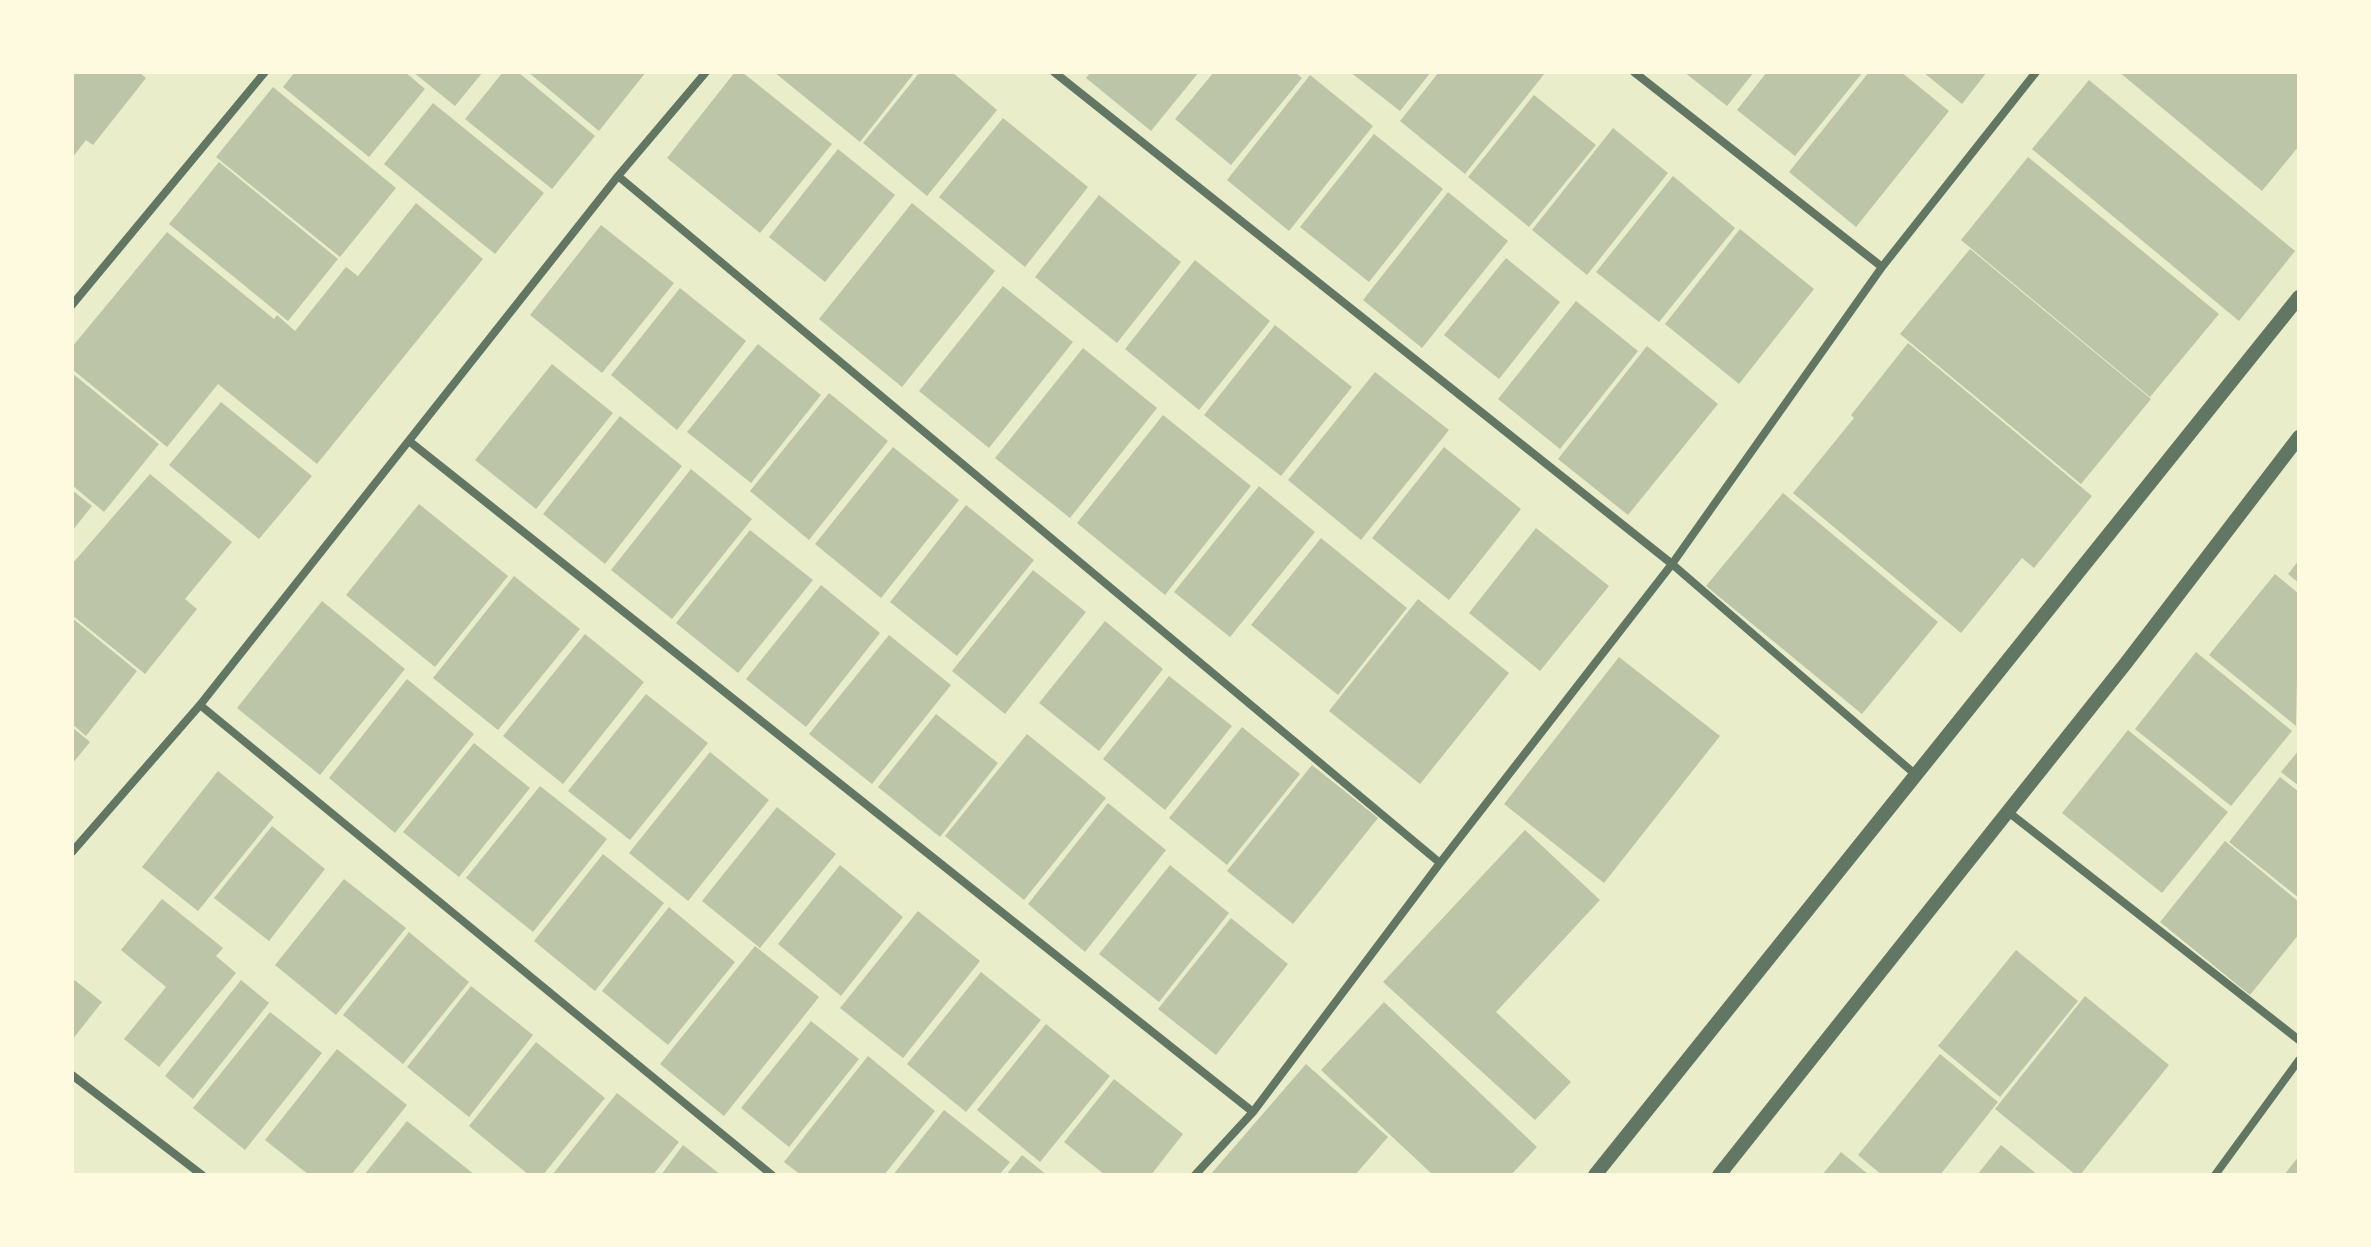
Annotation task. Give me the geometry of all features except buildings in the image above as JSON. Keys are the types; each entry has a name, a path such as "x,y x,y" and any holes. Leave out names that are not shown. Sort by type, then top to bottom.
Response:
{"street":[{"path":"72,305 265,72"},
{"path":"72,852 200,705 618,176 706,72"},
{"path":"1054,72 1672,564 1916,775"},
{"path":"1634,72 1882,267"},
{"path":"1195,1175 1253,1112 1440,863 1672,564 1882,267 2036,72"},
{"path":"618,176 1440,863"},
{"path":"1595,1175 2299,297"},
{"path":"1719,1175 2126,663 2299,437"},
{"path":"409,441 1253,1112"},
{"path":"200,705 772,1175"},
{"path":"2007,810 2299,1040"},
{"path":"2215,1175 2299,1060"},
{"path":"72,1075 202,1175"}]}
